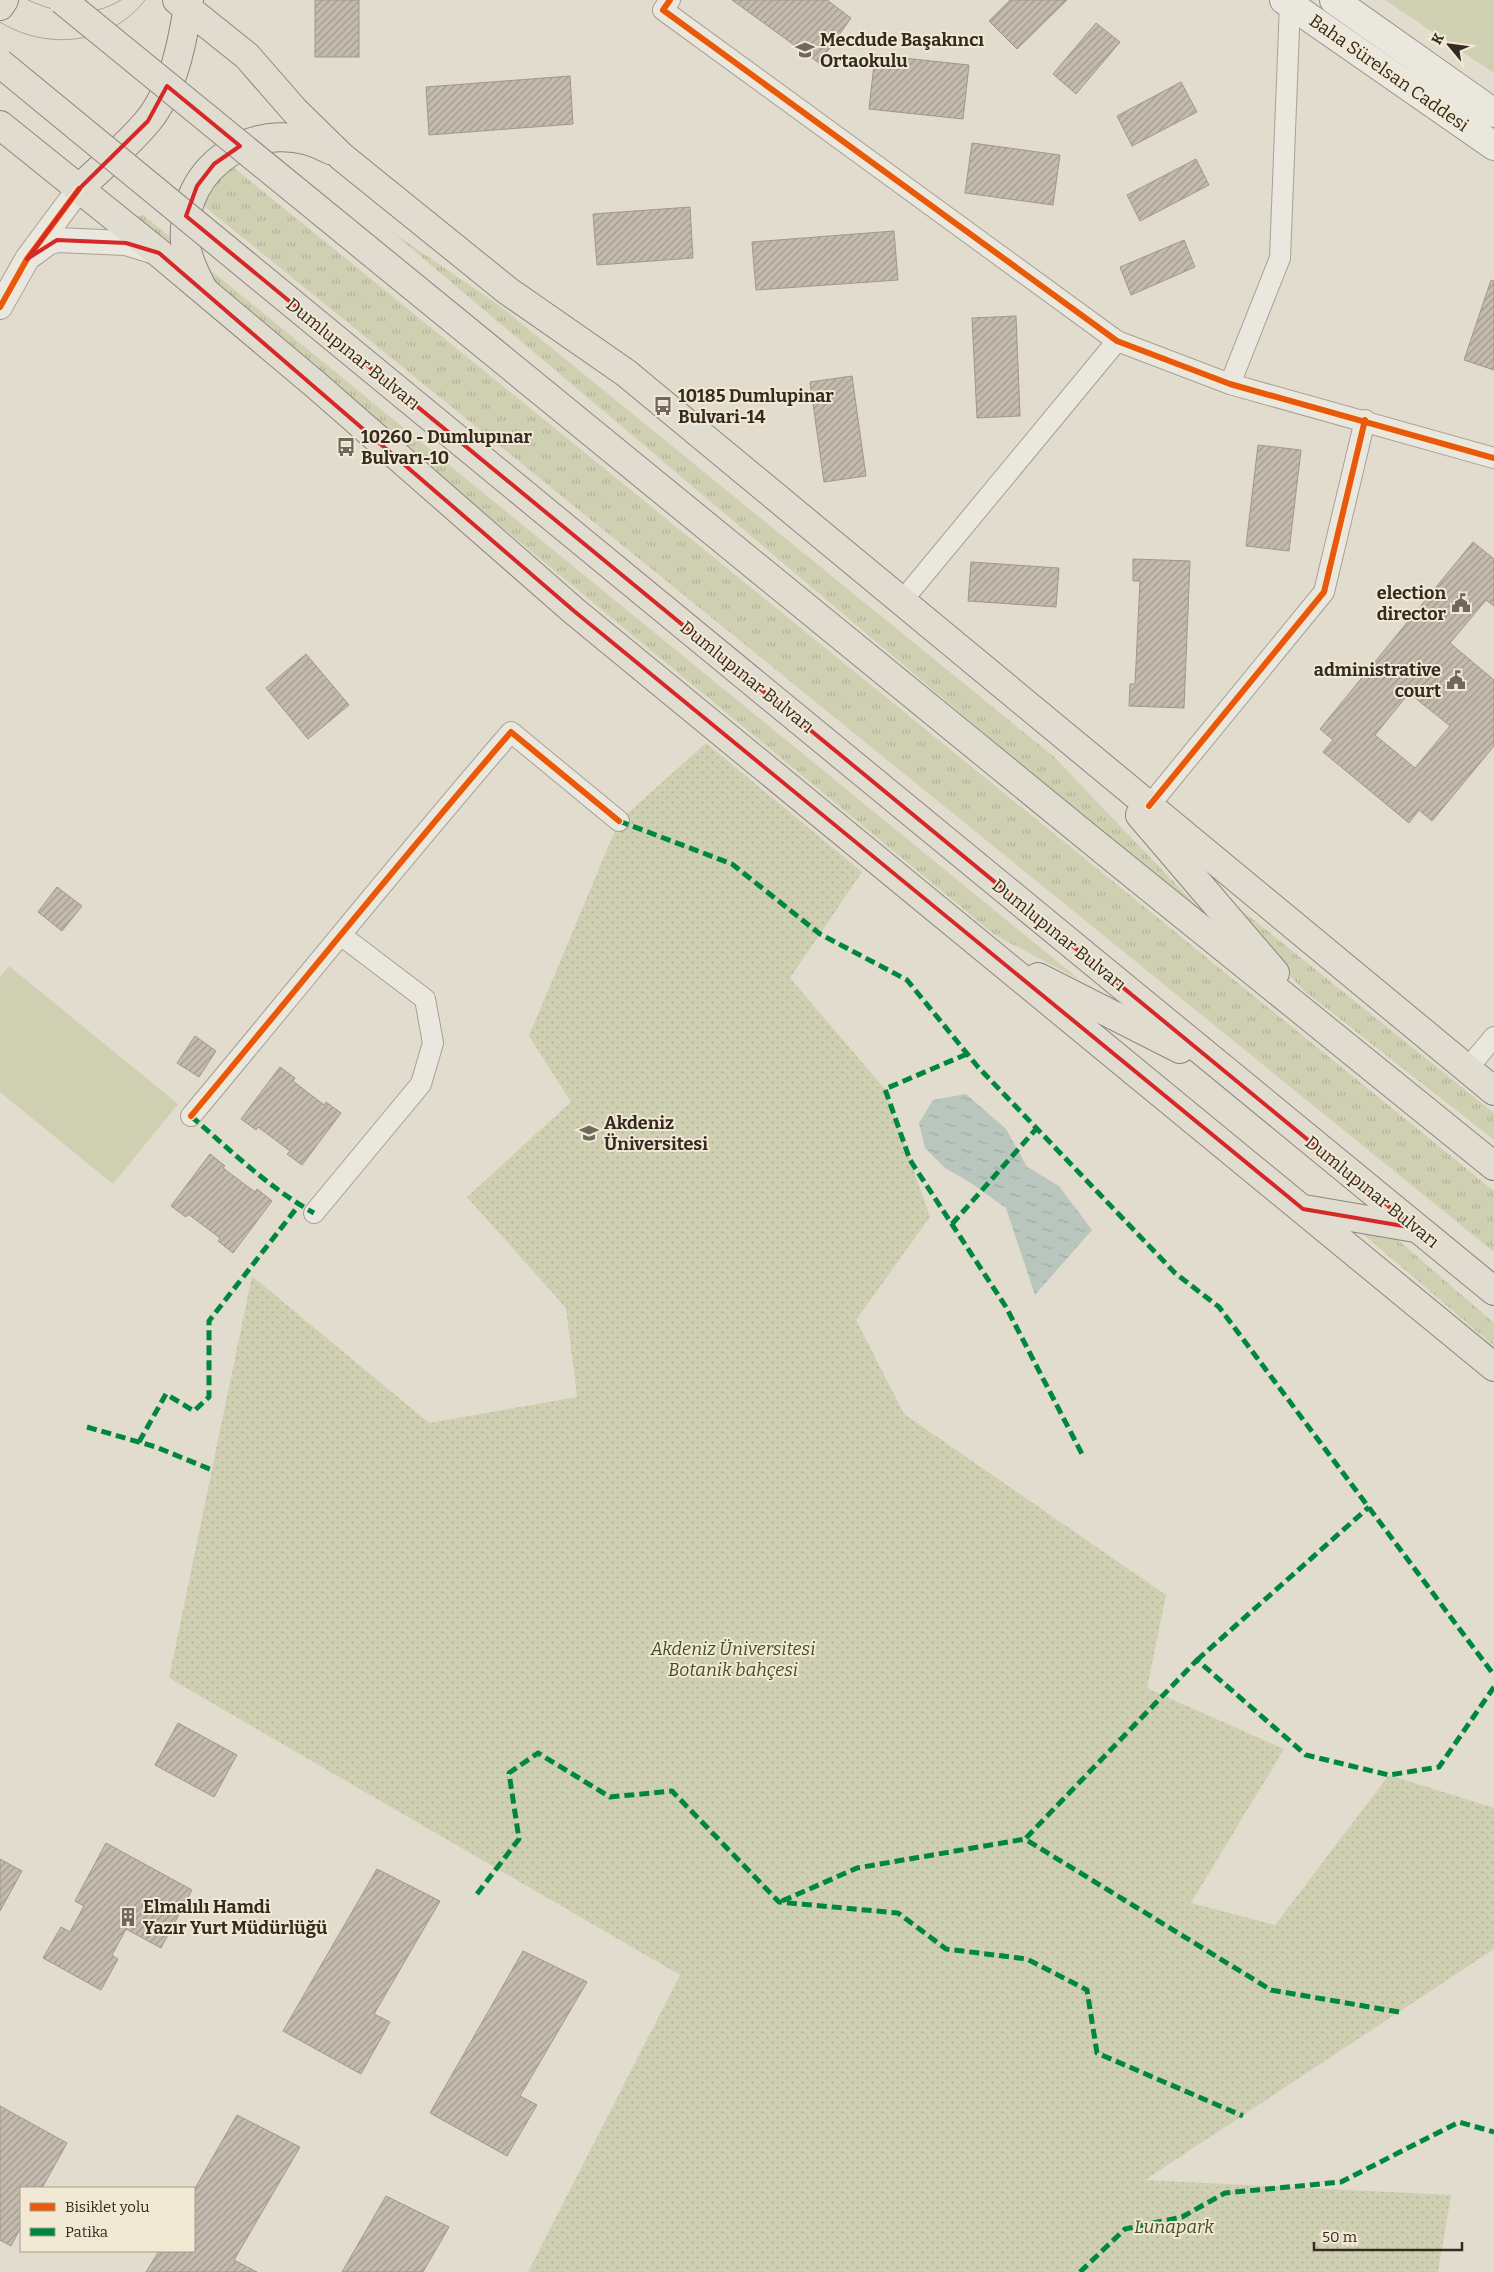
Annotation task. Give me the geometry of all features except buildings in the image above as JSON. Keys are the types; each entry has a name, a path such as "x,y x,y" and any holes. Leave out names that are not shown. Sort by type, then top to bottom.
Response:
{"main road":[{"path":"0,6 4,0"},
{"path":"62,0 1102,849 1494,1166"},
{"path":"1334,0 1494,112"},
{"path":"185,2 247,56 295,111 342,157 508,291 626,373 1494,1092"},
{"path":"79,189 133,137 148,121 158,106 176,62 185,2"},
{"name":"Baha Sürelsan Caddesi","path":"1287,2 1494,146"},
{"name":"Dumlupınar Bulvarı","path":"0,63 1494,1291"},
{"path":"0,126 159,253 316,385 574,611 1494,1367"},
{"path":"205,292 192,268 185,240 187,212 197,186 214,164 236,147 262,138 291,136 318,143 342,157"},
{"path":"1092,759 1319,1024"},
{"path":"992,954 1225,1071"},
{"path":"1303,1209 1416,1228"}],"street":[{"path":"670,0 663,10 1117,341 1230,384 1364,420 1494,458"},
{"path":"1230,384 1280,258 1287,2"},
{"path":"0,307 26,258 79,189"},
{"path":"26,258 48,243 57,240 126,244 159,253"},
{"path":"902,601 1117,341"},
{"path":"1149,806 1324,592 1364,420"},
{"path":"191,1116 511,732 619,821"},
{"path":"314,1213 421,1084 433,1043 425,999 342,936"},
{"path":"1467,1069 1494,1037"}],"highlighted area":[{"path":"167,86 240,146 214,164 197,186 186,216 1415,1228 1303,1209 574,611 159,253 126,243 57,240 27,259 79,189 148,121"}],"green space":[{"path":"1385,0 1494,0 1494,73"},
{"path":"227,162 1494,1191 1494,1252 199,202"},
{"path":"143,215 1080,980 995,935 129,219"},
{"path":"392,232 500,306 1053,756 1217,927 991,739"},
{"name":"Akdeniz Üniversitesi Botanik bahçesi","path":"706,743 862,872 790,978 885,1089 930,1217 856,1320 904,1414 1166,1595 1147,1688 1284,1749 1191,1903 1275,1925 1389,1775 1494,1808 1494,1949 1145,2180 1451,2195 1438,2272 528,2272 680,1975 169,1678 252,1276 429,1423 577,1397 566,1308 467,1197 571,1102 529,1036 619,821"},
{"path":"1209,884 1494,1113 1494,1140 1302,989"},
{"path":"9,966 178,1104 113,1184 0,1092 0,977"},
{"path":"1362,1233 1398,1240 1494,1323 1494,1346"}],"water":[{"path":"966,1094 1006,1129 1027,1167 1059,1186 1092,1230 1035,1295 1006,1208 971,1183 945,1168 925,1148 919,1123 933,1100"}],"tram line":[{"path":"28,0 51,9 74,12 98,10 121,0"},
{"path":"0,22 18,31 37,37 57,40 77,39 96,34 114,26 131,15 145,0"}],"marked path":[{"path":"619,821 732,864 820,934 907,980 978,1067 1175,1273 1219,1307 1494,1675"},
{"path":"967,1054 885,1089 910,1160 1006,1307 1082,1454"},
{"path":"191,1116 281,1192 314,1213"},
{"path":"952,1224 1037,1128"},
{"path":"139,1442 166,1394 194,1411 209,1397 209,1321 299,1205"},
{"path":"87,1427 156,1447 212,1470"},
{"path":"1197,1660 1369,1507"},
{"path":"1399,2012 1271,1990 1025,1839 1197,1660 1306,1755 1389,1775 1439,1767 1494,1687"},
{"path":"477,1894 519,1839 509,1773 538,1753 610,1797 672,1791 779,1902 898,1913 946,1949 1027,1959 1087,1990 1097,2053 1243,2116"},
{"path":"782,1901 857,1868 1025,1839"},
{"path":"1080,2272 1125,2229 1182,2217 1225,2193 1341,2182 1459,2122 1494,2132"}],"cycle path":[{"path":"670,0 663,10 1117,341 1230,384 1494,458"},
{"path":"0,307 27,259 79,189"},
{"path":"1149,806 1324,592 1365,420"},
{"path":"191,1116 511,732 619,821"}],"place":[{"name":"Mecdude Başakıncı Ortaokulu","path":"805,50"},
{"name":"10185 Dumlupinar Bulvari-14","path":"663,406"},
{"name":"10260 - Dumlupınar Bulvarı-10","path":"346,447"},
{"name":"election director","path":"1461,603"},
{"name":"administrative court","path":"1456,680"},
{"name":"Akdeniz Üniversitesi","path":"589,1133"},
{"name":"Elmalılı Hamdi Yazır Yurt Müdürlüğü","path":"128,1917"}],"park label":[{"name":"Lunapark","path":"1174,2227"}]}
